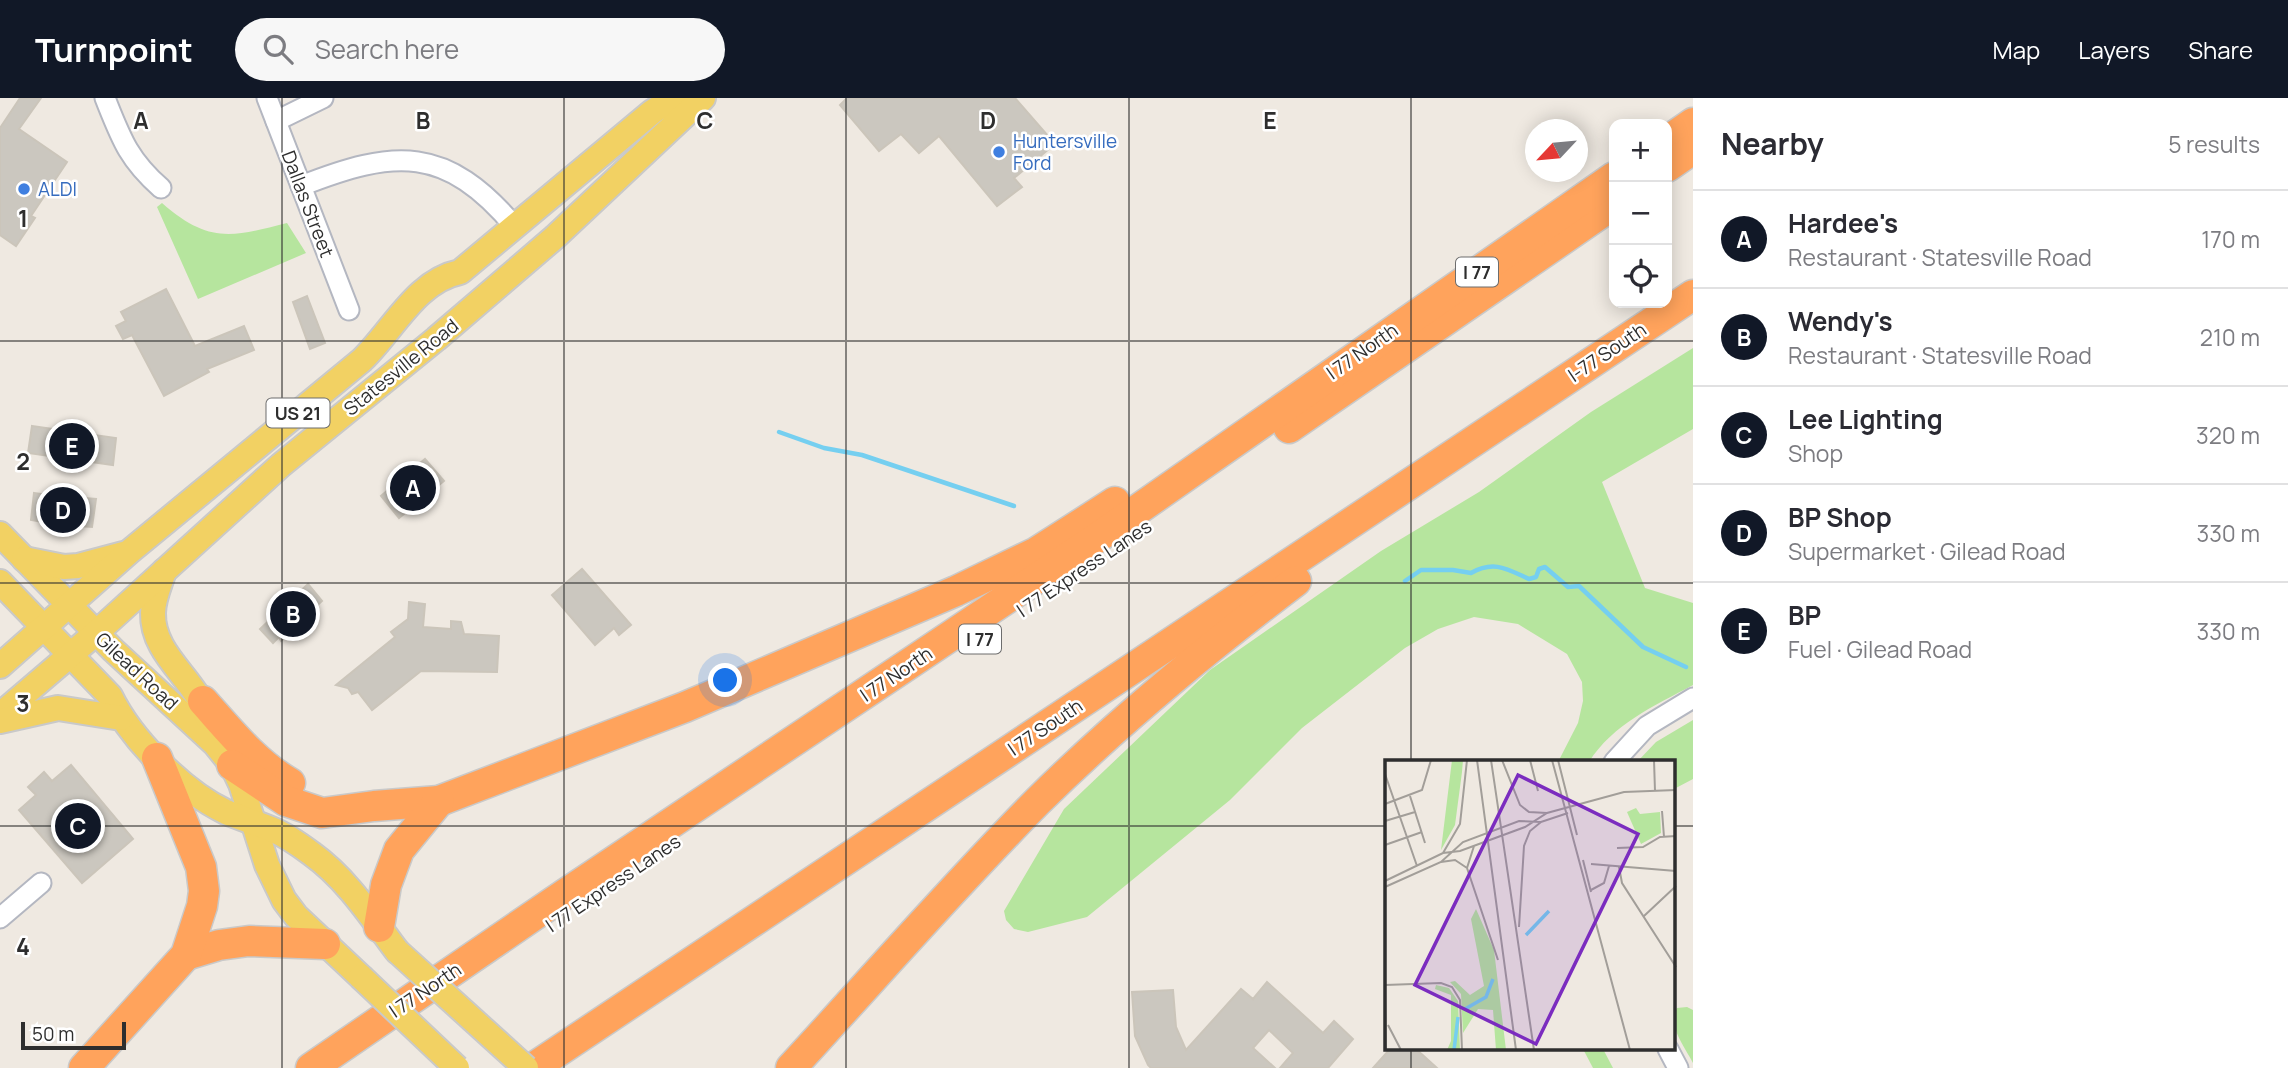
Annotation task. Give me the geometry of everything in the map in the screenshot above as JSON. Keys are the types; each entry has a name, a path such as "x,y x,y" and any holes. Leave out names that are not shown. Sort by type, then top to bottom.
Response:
{"highway":[{"path":"1672,138 1693,123"},
{"path":"1672,164 1693,149"},
{"name":"I 77 North","path":"311,1068 544,908 1085,546 1609,180"},
{"name":"I 77 Express Lanes","path":"342,1068 575,908 980,639 1609,207"},
{"path":"1672,287 1693,273"},
{"name":"I-77 South","path":"1557,385 1693,295"},
{"path":"500,1068 1640,308"},
{"path":"223,755 286,801 323,813 439,801 685,707 996,573 1037,552 1295,386 1340,367"},
{"path":"791,1068 1036,803 1122,722 1219,640 1557,385"},
{"name":"I 77 South","path":"533,1068 1557,385"},
{"path":"203,701 243,745 284,780 326,797 374,806"},
{"path":"84,1068 186,955 202,906 204,878 201,867 157,758"},
{"path":"379,927 391,866 399,850 439,801"},
{"path":"186,955 219,945 249,941 325,944"}],"main road":[{"name":"Statesville Road","path":"0,666 129,552 362,360 384,338 420,292 446,275 460,272 652,112 674,98"},
{"name":"Statesville Road","path":"0,715 96,633 281,465 436,339 555,237 703,98"},
{"path":"436,339 431,327 434,321 457,305 469,292 471,283 467,276 460,272"},
{"name":"Gilead Road","path":"0,534 96,633 223,755 245,796 267,865 284,900 296,916 457,1068"},
{"path":"24,559 64,567 78,566 129,552"},
{"path":"164,571 154,604 154,625 167,657 203,701 223,755"},
{"name":"Gilead Road","path":"0,582 110,696 121,718 157,758 204,800 274,830 314,856 341,881 397,951 526,1068"},
{"path":"0,721 58,708 121,718"}],"street":[{"path":"105,98 129,154 161,188"},
{"name":"Dallas Street","path":"267,98 349,310"},
{"path":"276,121 323,98"},
{"path":"301,186 371,162 398,159 429,163 458,174 484,192 515,227"},
{"path":"1616,760 1647,726 1693,698"},
{"path":"0,918 41,883"},
{"path":"1669,1051 1678,1068"}],"green space":[{"path":"162,203 194,225 222,234 251,232 287,223 306,253 198,299 157,207"},
{"path":"1693,348 1693,429 1602,482 1645,588 1693,603 1693,685 1622,726 1591,760 1559,760 1578,723 1583,701 1582,682 1567,654 1518,624 1474,617 1438,629 1405,648 1302,728 1230,800 1087,917 1028,932 1014,929 1006,920 1004,911 1064,809 1210,670 1381,551 1479,492 1591,412"},
{"path":"1693,720 1693,779 1675,788 1675,760 1639,760 1656,742"},
{"path":"1687,1007 1693,1010 1693,1063 1678,1036 1675,1026 1677,1008"},
{"path":"1584,1051 1604,1051 1613,1068 1593,1068"}],"building":[{"name":"ALDI","path":"20,98 41,98 19,129 67,162 31,216 35,218 16,246 0,235 0,128"},
{"name":"Huntersville Ford","path":"847,98 1015,98 1055,144 1014,178 1022,187 997,206 939,136 919,153 901,134 879,151 840,105"},
{"path":"166,289 195,346 244,326 254,350 207,369 209,372 164,396 132,335 123,339 116,326 126,321 121,312"},
{"path":"307,296 325,343 310,349 293,302"},
{"path":"32,426 116,438 113,465 28,453"},
{"path":"425,459 444,481 399,518 381,496"},
{"path":"34,493 96,499 92,527 78,528 31,520"},
{"path":"582,569 631,625 619,635 614,628 595,645 552,595"},
{"path":"308,584 322,601 307,615 309,617 281,641 279,637 273,643 260,629"},
{"path":"409,602 425,604 423,627 451,629 451,621 461,622 464,634 499,636 497,672 421,671 372,710 358,692 352,694 348,688 336,685 395,637 391,632 408,619"},
{"path":"71,765 133,839 82,883 19,810 36,795 28,787 44,772 52,781"},
{"path":"1267,982 1323,1033 1334,1021 1353,1039 1328,1068 1280,1068 1293,1053 1269,1030 1253,1048 1275,1068 1151,1068 1148,1065 1135,1036 1132,992 1173,990 1176,1027 1186,1050 1241,989 1253,999"},
{"path":"1388,1051 1418,1051 1437,1068 1373,1068"}],"waterway":[{"path":"779,432 824,448 862,455 1014,506"},
{"path":"1405,581 1421,570 1471,573 1487,567 1500,567 1529,579 1536,577 1539,569 1545,567 1568,587 1579,586 1643,647 1686,667"}],"place":[{"name":"Huntersville Ford","path":"999,152"},
{"name":"ALDI","path":"24,189"},
{"name":"BP","path":"72,446"},
{"name":"Hardee's","path":"413,488"},
{"name":"BP Shop","path":"63,510"},
{"name":"Wendy's","path":"293,614"},
{"name":"Lee Lighting","path":"78,826"}]}
